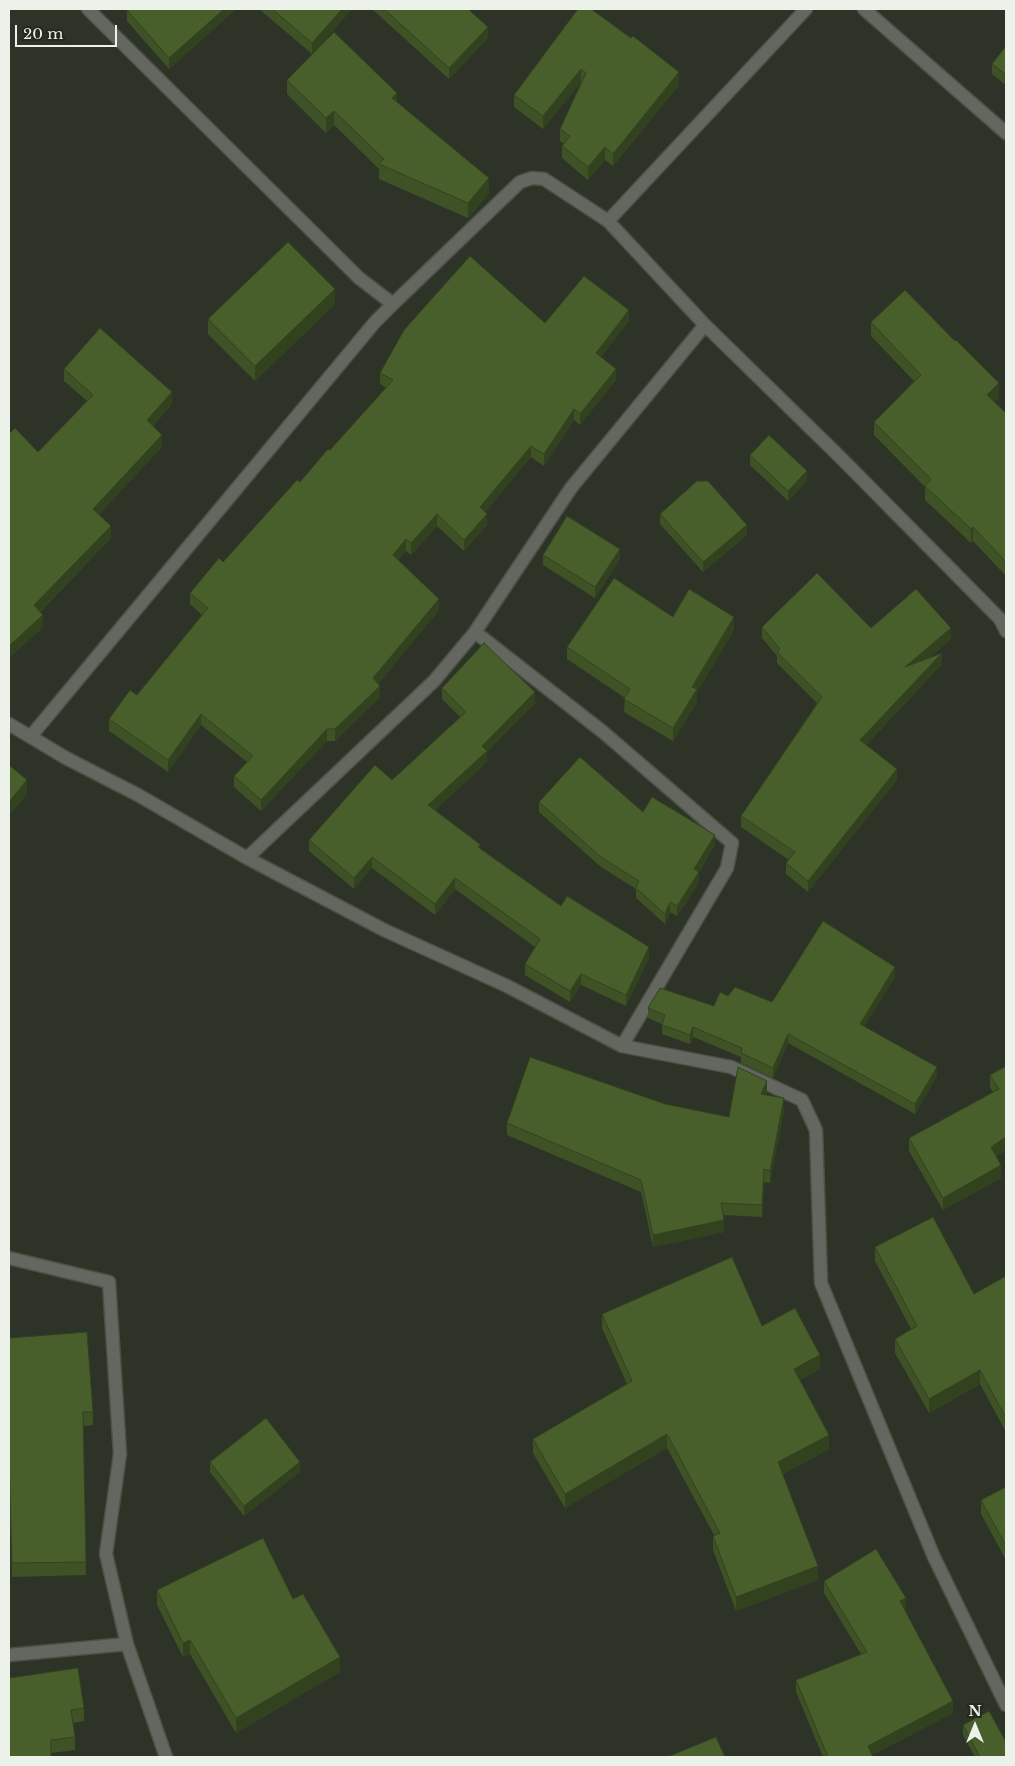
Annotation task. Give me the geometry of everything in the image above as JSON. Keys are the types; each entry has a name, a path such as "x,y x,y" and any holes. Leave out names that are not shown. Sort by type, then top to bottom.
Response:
{"street":[{"path":"88,9 359,278 393,304"},
{"path":"608,221 806,9"},
{"path":"864,9 1006,133"},
{"path":"31,736 374,322 520,182 532,178 544,179 608,221 705,325 1004,622"},
{"path":"247,858 434,680 475,632 571,488 705,325"},
{"path":"475,632 602,732 732,843 727,868 622,1046"},
{"path":"9,724 66,758 138,795 247,858 384,930 507,986 622,1046 731,1067 802,1100 816,1130 821,1283 934,1557 1006,1704"},
{"path":"9,1258 108,1282 120,1454 106,1554 127,1644 166,1757"},
{"path":"9,1654 127,1644"}],"building":[{"path":"224,9 169,58 127,10"},
{"path":"272,9 342,9 312,43"},
{"path":"384,9 468,9 488,27 449,68"},
{"path":"578,9 591,9 631,38 633,36 679,72 613,154 605,147 588,167 562,146 570,136 560,129 586,73 581,69 543,116 514,95"},
{"path":"334,32 397,93 392,98 489,178 468,203 379,164 384,159 334,111 326,118 287,80"},
{"path":"1006,46 1006,75 992,64"},
{"path":"288,242 335,289 255,366 208,319"},
{"path":"470,256 545,323 584,276 629,310 596,353 616,369 580,414 574,409 544,454 531,446 480,507 487,514 464,540 437,514 411,543 406,539 393,555 439,599 373,678 380,686 335,729 327,729 261,800 234,776 253,756 201,714 168,760 109,719 130,690 137,695 208,608 190,593 219,558 223,562 297,480 300,482 328,449 330,450 393,380 380,373 404,330"},
{"path":"905,290 999,383 987,395 1006,413 1006,562 973,527 971,529 925,486 931,479 874,422 921,375 871,322"},
{"path":"100,328 172,392 147,420 162,435 93,509 111,526 34,605 43,615 9,646 9,434 15,428 38,452 93,395 64,369"},
{"path":"769,435 807,471 788,491 750,455"},
{"path":"697,481 708,481 747,525 703,562 660,514"},
{"path":"567,516 620,549 595,587 543,555"},
{"path":"817,573 871,628 916,589 951,628 905,667 942,653 860,740 897,769 808,881 786,863 795,852 741,816 822,697 777,652 780,649 762,627"},
{"path":"614,578 673,617 689,589 734,617 692,687 697,689 673,728 624,699 630,689 567,647"},
{"path":"484,643 535,692 482,746 487,751 428,805 481,845 478,847 561,906 567,896 649,947 626,995 581,974 570,991 525,964 540,939 455,878 435,904 372,857 354,878 309,840 375,765 392,780 466,712 442,688"},
{"path":"580,757 643,812 652,797 715,835 694,869 699,872 677,906 670,902 665,914 636,888 639,881 601,857 539,802"},
{"path":"9,765 27,780 9,802"},
{"path":"823,921 895,967 860,1024 937,1067 915,1104 788,1034 773,1068 741,1053 742,1048 693,1027 690,1035 662,1025 665,1015 648,1008 660,988 714,1006 720,992 728,996 735,987 772,1002"},
{"path":"530,1057 665,1104 729,1117 738,1067 767,1081 761,1094 784,1098 770,1171 764,1169 762,1205 721,1203 724,1220 653,1235 641,1180 507,1123"},
{"path":"1006,1066 1006,1137 991,1147 1001,1165 943,1198 909,1138 999,1089 990,1075"},
{"path":"933,1217 974,1294 1006,1276 1006,1418 980,1370 929,1399 895,1339 917,1326 875,1247"},
{"path":"732,1257 762,1326 795,1308 820,1355 794,1369 829,1435 778,1462 818,1566 736,1597 713,1536 720,1533 667,1434 565,1494 533,1439 632,1381 602,1314"},
{"path":"87,1332 93,1412 83,1412 86,1562 12,1563 9,1454 9,1338"},
{"path":"266,1418 300,1462 244,1506 210,1462"},
{"path":"1006,1487 1006,1546 981,1500"},
{"path":"263,1538 293,1599 303,1594 340,1657 236,1718 190,1640 183,1643 157,1590"},
{"path":"876,1549 906,1598 900,1601 953,1701 868,1746 873,1757 828,1757 796,1680 867,1652 824,1581"},
{"path":"78,1668 84,1708 71,1710 75,1737 51,1740 51,1757 9,1757 9,1678"},
{"path":"989,1711 1006,1742 1006,1757 980,1757 963,1725"},
{"path":"716,1737 725,1757 667,1757"}]}
